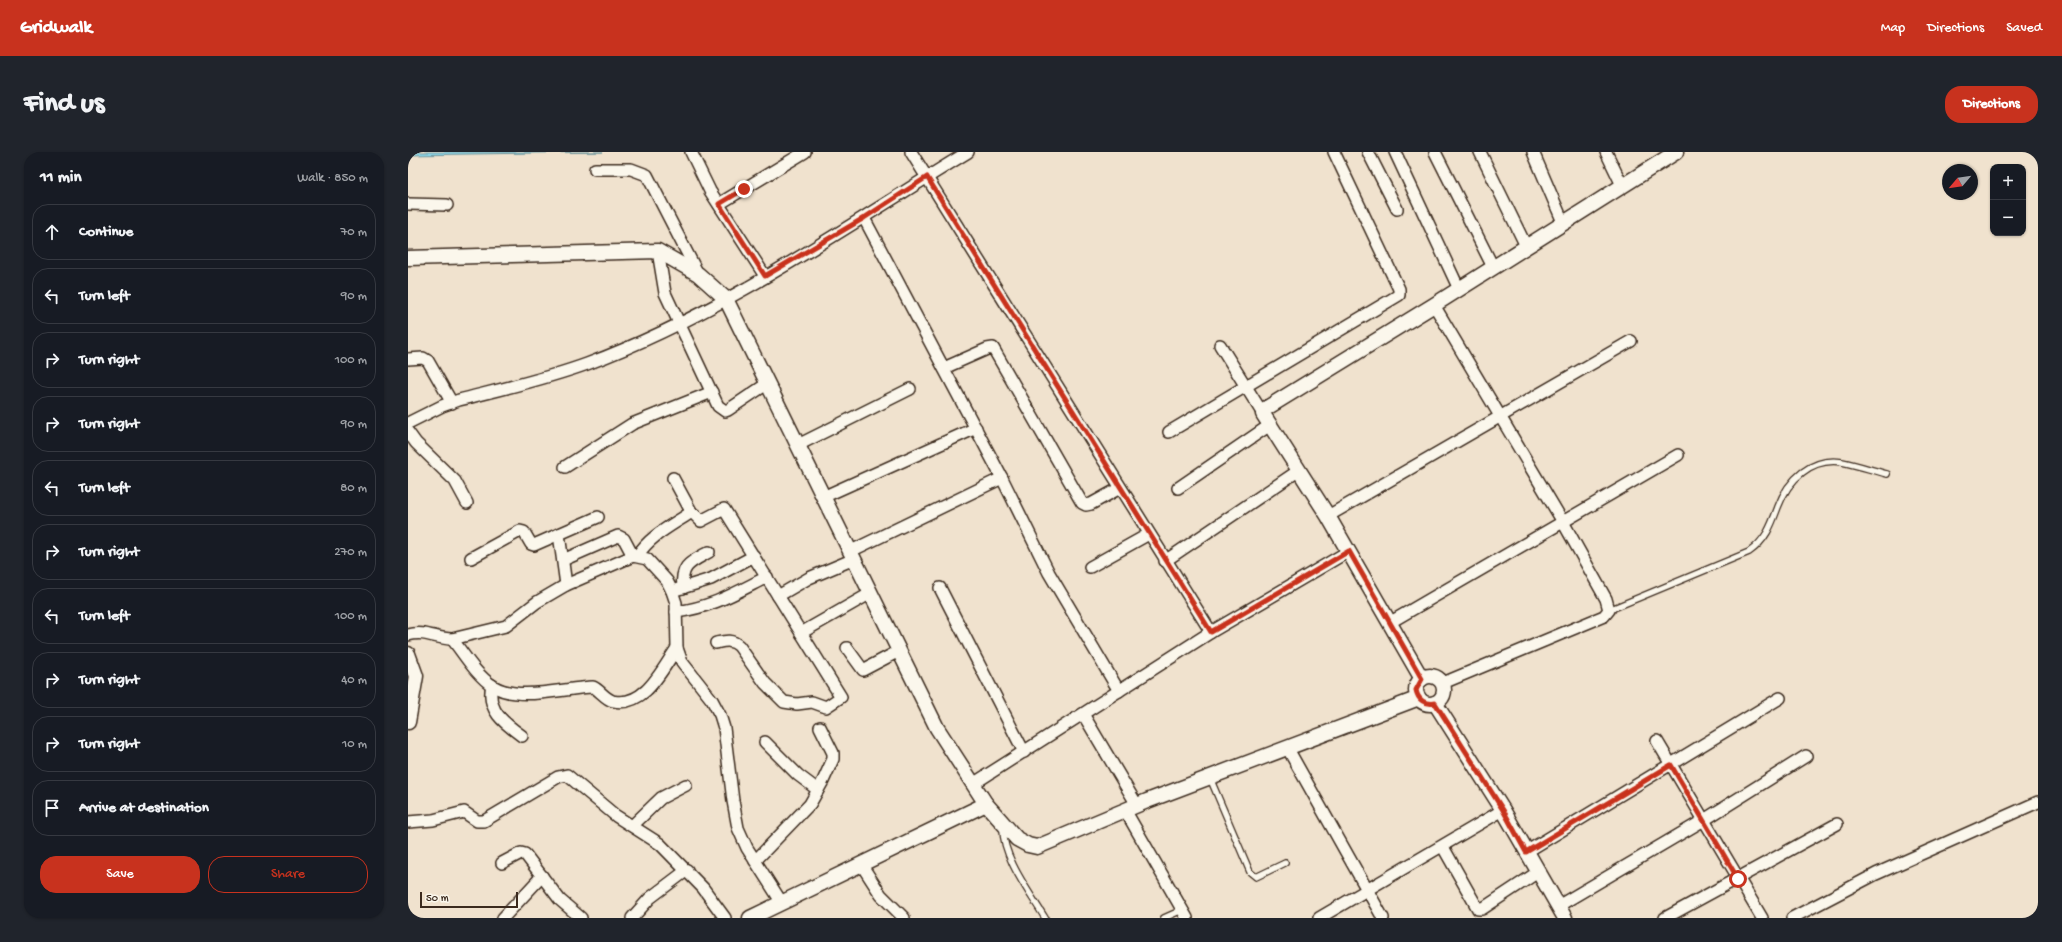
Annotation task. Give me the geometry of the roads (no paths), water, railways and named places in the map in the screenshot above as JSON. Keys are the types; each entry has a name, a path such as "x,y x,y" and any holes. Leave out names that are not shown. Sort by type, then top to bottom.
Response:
{"street":[{"path":"691,152 719,204 765,276"},
{"path":"719,204 805,152"},
{"path":"911,152 1211,632"},
{"path":"408,423 452,403 587,364 680,323 726,299 864,218 968,152"},
{"path":"1169,432 1399,295 1400,289 1334,152"},
{"path":"1368,152 1397,210"},
{"path":"1395,152 1459,289"},
{"path":"1435,152 1493,267"},
{"path":"1480,152 1526,246"},
{"path":"1533,152 1563,222"},
{"path":"1606,152 1622,185"},
{"path":"1178,488 1266,419 1269,406 1434,305 1670,154"},
{"path":"595,169 631,169 647,175 698,274"},
{"path":"408,204 447,206"},
{"path":"864,218 976,428 1049,572 1119,691"},
{"path":"658,251 665,293 718,406 724,411 768,383"},
{"path":"408,258 658,251 698,274 726,299 937,728 986,804 1017,839 1028,845 1037,847 1131,807 1288,749 1419,698"},
{"path":"1434,305 1563,522 1606,600 1609,610 1604,616 1443,683"},
{"path":"1328,516 1631,341"},
{"path":"1220,345 1298,471 1328,516 1422,679"},
{"path":"944,368 987,349 993,348 1082,502 1086,505 1091,504 1120,488"},
{"path":"408,359 424,358 428,360 452,403"},
{"path":"798,445 910,389"},
{"path":"565,467 632,424 712,392"},
{"path":"823,497 976,428"},
{"path":"408,432 416,443 455,481 467,503"},
{"path":"1389,623 1678,455"},
{"path":"1166,561 1298,471"},
{"path":"673,478 692,513 701,520 724,509 841,697 828,706 812,702 797,704 784,702 764,683 735,642 728,641 716,643"},
{"path":"778,596 852,555 1002,478"},
{"path":"408,635 423,632 445,639 452,639 506,626 537,602 566,585 635,556 651,538 692,513"},
{"path":"472,558 520,531 524,532 533,545 598,517"},
{"path":"559,534 566,585"},
{"path":"1090,567 1149,534"},
{"path":"563,560 618,536 624,539 635,556 647,559 659,571 672,591 676,612 677,648 687,671 712,700 720,715 724,728 732,801 738,828 755,861 782,903"},
{"path":"974,784 1211,632 1349,551"},
{"path":"683,588 682,573 687,565 709,552"},
{"path":"672,591 711,579 754,556"},
{"path":"676,612 693,610 716,603 767,577"},
{"path":"940,588 1024,752"},
{"path":"801,633 871,593"},
{"path":"452,639 492,685 505,692 522,693 593,686 613,701 628,701 636,699 649,687 677,648"},
{"path":"847,648 863,670 899,651"},
{"path":"408,654 416,676 408,722"},
{"path":"1431,676 1443,683 1444,693 1440,701 1435,703 1426,703 1419,698 1416,690 1422,679 1431,676"},
{"path":"492,685 491,697 495,713 502,722 522,736"},
{"path":"1526,852 1780,698"},
{"path":"1435,703 1503,810 1562,912 1806,756"},
{"path":"1083,714 1185,914"},
{"path":"755,861 810,804 818,790 833,758 830,745 820,727"},
{"path":"1657,741 1762,918"},
{"path":"765,742 798,775 818,790"},
{"path":"1288,749 1383,918"},
{"path":"408,822 428,821 464,812 477,821 484,821 558,778 568,775 616,816 660,844 687,870 725,918"},
{"path":"632,826 661,798 686,785"},
{"path":"1792,918 1876,874 2038,802"},
{"path":"750,918 986,804"},
{"path":"1319,918 1443,847 1503,810"},
{"path":"1665,918 1836,824"},
{"path":"1443,847 1478,909 1482,909 1538,872"},
{"path":"502,864 524,853 560,900 581,918"},
{"path":"861,864 882,895 904,918"},
{"path":"634,918 650,898 687,870"},
{"path":"503,918 542,876"}],"lane":[{"path":"1609,610 1750,552 1760,544 1769,532 1788,485 1798,474 1810,467 1824,463 1841,462 1887,474"},
{"path":"1210,778 1250,872 1256,877 1285,863"},
{"path":"1003,823 1003,838 1012,863 1045,918"},
{"path":"1164,918 1185,914"}],"water":[{"path":"408,152 603,152 408,155"}]}
